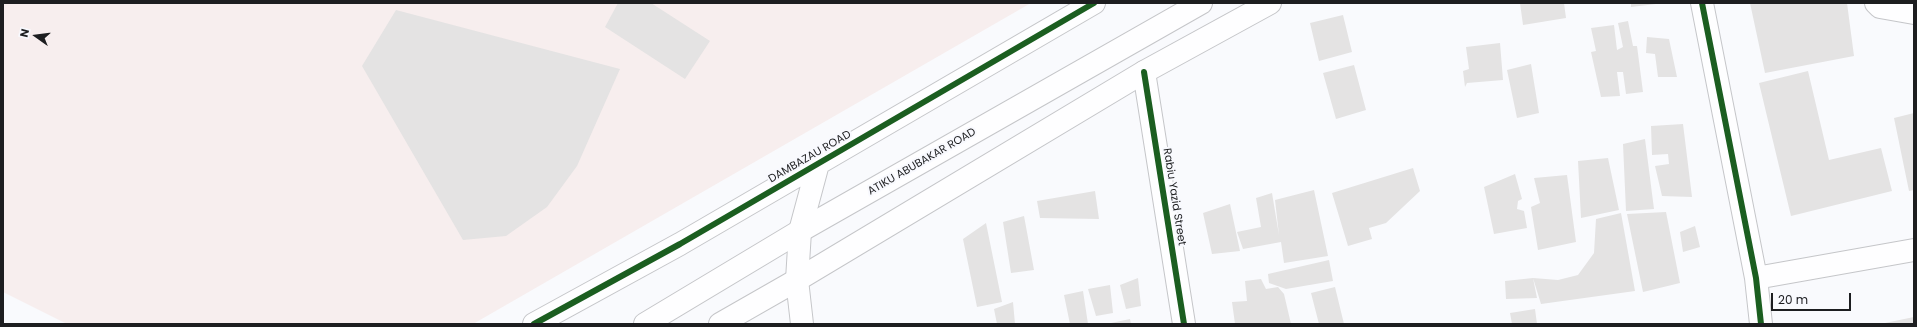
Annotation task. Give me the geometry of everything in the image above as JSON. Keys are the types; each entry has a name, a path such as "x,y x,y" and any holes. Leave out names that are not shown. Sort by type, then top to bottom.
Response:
{"street":[{"name":"DAMBAZAU ROAD","path":"534,324 680,244 1094,3"},
{"name":"ATIKU ABUBAKAR ROAD","path":"645,324 800,231 1201,3"},
{"path":"720,324 797,280 1144,72 1270,3"},
{"path":"1702,3 1756,278 1761,324"},
{"path":"1876,3 1880,7 1914,13"},
{"name":"Rabiu Yazid Street","path":"1144,72 1184,324"},
{"path":"802,324 797,280 800,231 818,164"},
{"path":"1756,278 1914,250"}],"shaded area":[{"path":"3,3 1031,3 473,324 67,324 3,292"}],"building":[{"path":"618,3 651,3 710,41 685,79 605,27"},
{"path":"1520,3 1564,3 1566,18 1523,25"},
{"path":"1631,3 1656,3 1656,4 1631,7"},
{"path":"1750,3 1847,3 1854,56 1765,73"},
{"path":"396,10 620,69 577,166 547,207 506,236 463,240 362,66"},
{"path":"1343,15 1352,52 1319,61 1310,23"},
{"path":"1628,21 1633,46 1637,46 1643,92 1626,94 1623,72 1617,72 1620,96 1601,97 1591,52 1596,51 1591,28 1614,25 1617,50 1623,47 1618,23"},
{"path":"1647,37 1669,39 1677,77 1658,77 1655,54 1646,53"},
{"path":"1500,43 1503,80 1467,83 1465,87 1463,71 1469,69 1466,47"},
{"path":"1531,64 1539,113 1517,118 1507,70"},
{"path":"1354,65 1366,110 1336,119 1323,73"},
{"path":"1808,71 1829,160 1881,148 1892,191 1791,216 1759,83"},
{"path":"1914,113 1914,190 1909,191 1894,118"},
{"path":"1683,124 1692,197 1662,196 1655,166 1669,164 1668,154 1652,155 1651,126"},
{"path":"1645,139 1654,209 1626,211 1623,144"},
{"path":"1608,158 1619,210 1581,218 1578,161"},
{"path":"1413,168 1420,191 1386,223 1369,228 1372,239 1348,246 1332,193"},
{"path":"1515,174 1522,199 1518,201 1517,209 1524,211 1527,228 1494,234 1484,187"},
{"path":"1567,175 1576,242 1538,250 1531,207 1540,203 1534,178"},
{"path":"1314,190 1328,256 1284,263 1281,242 1243,249 1237,232 1261,227 1256,198 1272,193 1279,235 1275,200"},
{"path":"1095,191 1099,219 1040,218 1037,201"},
{"path":"1230,204 1240,251 1212,254 1203,213"},
{"path":"1666,212 1680,283 1643,292 1627,214"},
{"path":"1621,213 1635,291 1541,304 1533,278 1558,280 1578,275 1594,253 1596,219"},
{"path":"1024,216 1034,270 1011,273 1003,222"},
{"path":"986,223 1002,302 977,307 963,239"},
{"path":"1695,226 1700,247 1683,252 1680,232"},
{"path":"1329,260 1333,281 1286,289 1269,283 1268,274"},
{"path":"1138,278 1141,306 1126,309 1120,285"},
{"path":"1533,278 1537,298 1506,299 1505,281"},
{"path":"1261,279 1266,289 1278,287 1284,294 1291,324 1235,324 1232,302 1247,301 1245,281"},
{"path":"1110,285 1113,313 1096,316 1088,289"},
{"path":"1335,287 1344,324 1319,324 1311,293"},
{"path":"1083,291 1088,324 1070,324 1064,295"},
{"path":"1013,302 1015,324 997,324 994,309"},
{"path":"1535,309 1537,324 1512,324 1510,313"},
{"path":"1914,317 1914,324 1885,324 1885,323"},
{"path":"1130,319 1131,324 1111,324 1111,323"}],"cycle path":[{"path":"534,324 680,244 1094,3"},
{"path":"1702,3 1756,278 1761,324"},
{"path":"1144,72 1184,324"}]}
